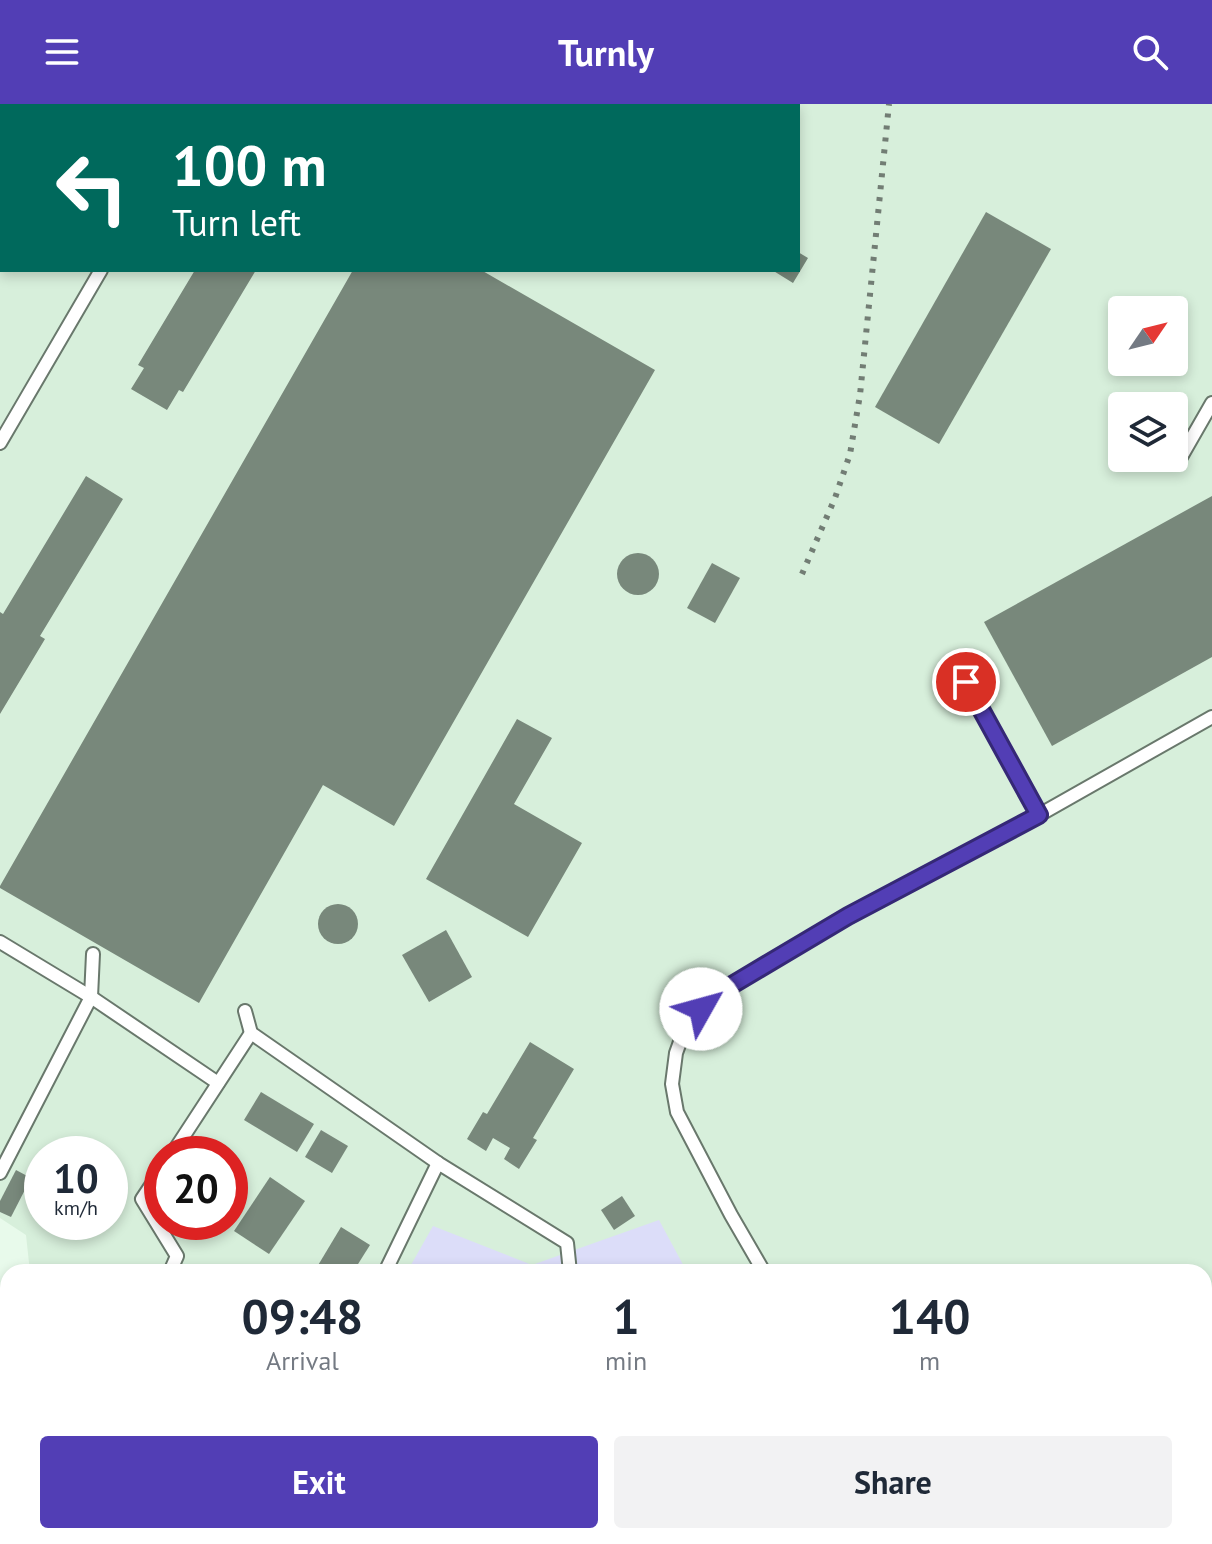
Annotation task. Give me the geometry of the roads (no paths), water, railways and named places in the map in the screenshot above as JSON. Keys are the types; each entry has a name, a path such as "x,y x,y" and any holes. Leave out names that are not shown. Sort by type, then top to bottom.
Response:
{"lane":[{"path":"0,443 100,272"},
{"path":"1188,445 1212,403"},
{"path":"966,682 1039,815"},
{"path":"759,1264 677,1112 672,1084 676,1053 685,1028 701,1009 744,977 848,916 1039,815 1212,717"},
{"path":"0,942 91,997 218,1083"},
{"path":"0,1173 91,997 93,954"},
{"path":"245,1011 251,1033 438,1163 567,1243 569,1264"},
{"path":"184,1136 251,1033"},
{"path":"389,1264 438,1163"},
{"path":"167,1240 177,1256 174,1264"}],"railway":[{"path":"802,574 835,498 850,454 860,395 889,104"}]}
